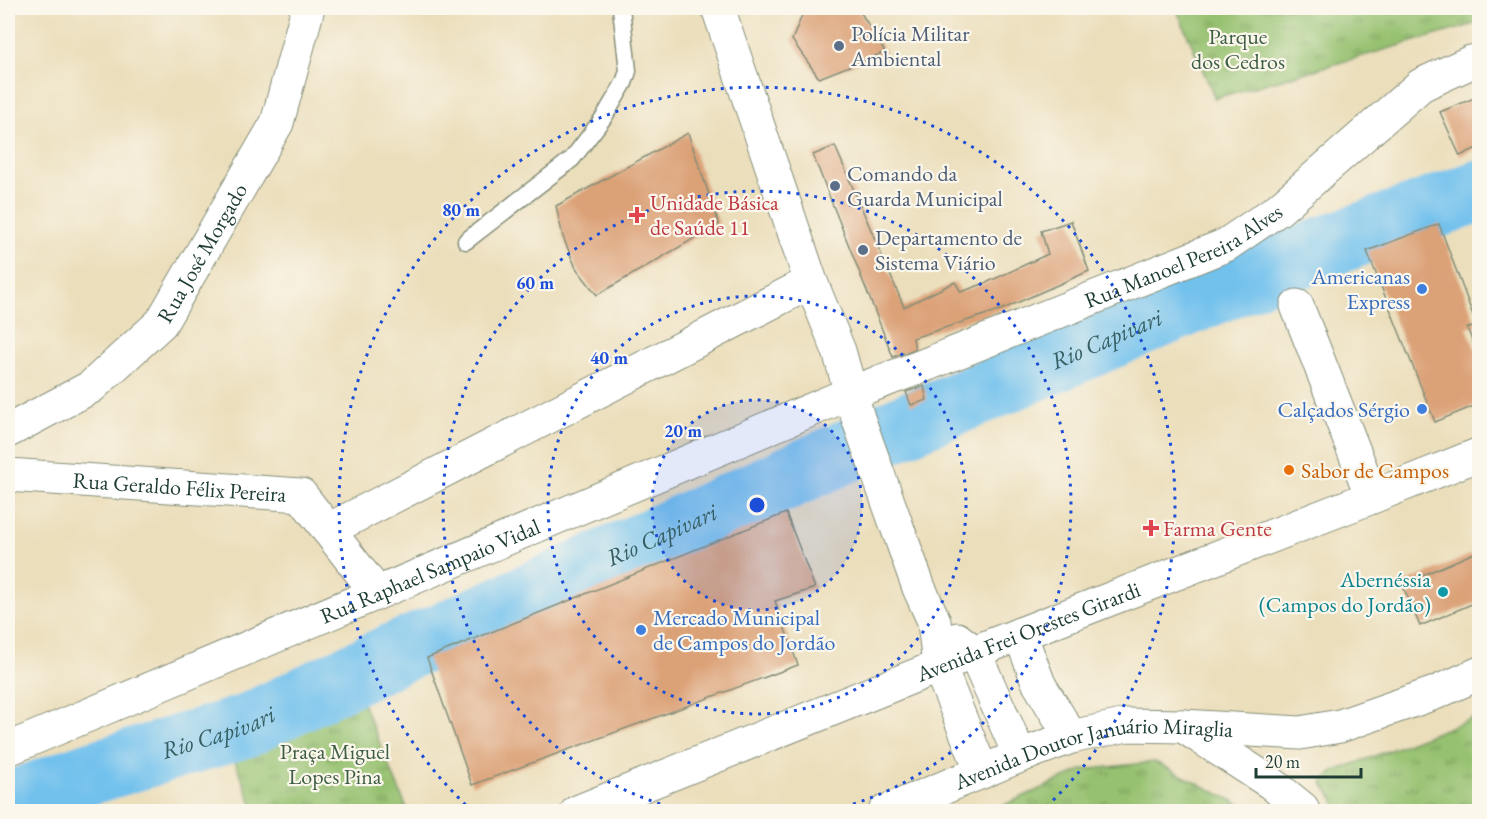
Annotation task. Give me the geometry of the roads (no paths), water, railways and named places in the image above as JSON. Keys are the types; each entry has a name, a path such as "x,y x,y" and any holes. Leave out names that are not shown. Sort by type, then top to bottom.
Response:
{"street":[{"name":"Rua José Morgado","path":"8,431 91,387 161,323 277,123 308,8"},
{"path":"718,8 812,282 839,351 854,405 878,474 934,621 939,666 982,772"},
{"name":"Rua Manoel Pereira Alves","path":"854,405 920,367 1226,245 1279,209 1420,85 1471,62 1479,61"},
{"path":"328,530 812,282"},
{"path":"1297,306 1372,497"},
{"name":"Rua Raphael Sampaio Vidal","path":"8,749 377,593 854,405"},
{"name":"Avenida Frei Orestes Girardi","path":"578,812 974,652 1479,454"},
{"name":"Rua Geraldo Félix Pereira","path":"8,475 301,495 377,593"},
{"path":"934,621 974,652 1020,756"},
{"path":"1020,634 1039,684 1071,737"},
{"name":"Avenida Doutor Januário Miraglia","path":"885,812 1071,737 1127,725 1300,733 1340,726 1435,693 1479,674"},
{"path":"1183,726 1271,783 1302,808 1303,812"}],"lane":[{"path":"466,241 572,159 604,117 624,83 628,70 621,8"}],"waterway":[{"name":"Rio Capivari","path":"8,804 81,776 246,726 394,654 903,426 1309,253 1480,191"}],"place":[{"name":"Polícia Militar Ambiental","path":"839,46"},
{"name":"Comando da Guarda Municipal","path":"835,186"},
{"name":"Unidade Básica de Saúde 11","path":"637,215"},
{"name":"Departamento de Sistema Viário","path":"863,250"},
{"name":"Americanas Express","path":"1422,289"},
{"name":"Calçados Sérgio","path":"1422,409"},
{"name":"Sabor de Campos","path":"1289,470"},
{"name":"Farma Gente","path":"1151,528"},
{"name":"Abernéssia (Campos do Jordão)","path":"1443,592"},
{"name":"Mercado Municipal de Campos do Jordão","path":"641,630"}],"park label":[{"name":"Parque dos Cedros","path":"1238,48"},
{"name":"Praça Miguel Lopes Pina","path":"335,764"}]}
